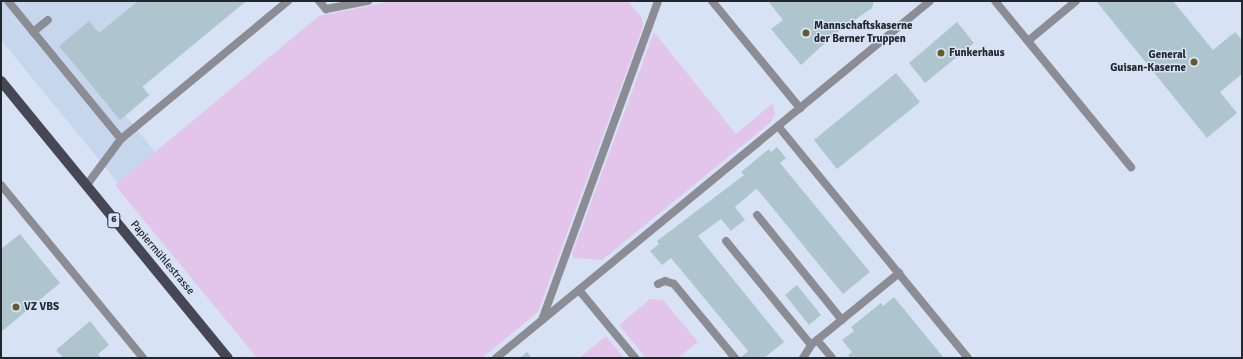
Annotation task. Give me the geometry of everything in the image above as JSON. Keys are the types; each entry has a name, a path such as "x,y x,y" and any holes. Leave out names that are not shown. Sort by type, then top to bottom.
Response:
{"main road":[{"name":"Papiermühlestrasse","path":"1,81 228,358"}],"lane":[{"path":"8,1 120,139"},
{"path":"86,186 120,139 288,1"},
{"path":"320,1 326,9 368,1"},
{"path":"541,321 658,1"},
{"path":"712,1 800,108"},
{"path":"496,358 930,1"},
{"path":"996,1 1131,167"},
{"path":"1028,41 1076,1"},
{"path":"33,32 48,20"},
{"path":"778,126 968,358"},
{"path":"1,185 143,358"},
{"path":"757,215 842,320"},
{"path":"726,242 814,343 832,358"},
{"path":"803,358 814,343 899,273"},
{"path":"658,284 665,281 674,284 735,358"},
{"path":"579,290 635,358"}],"shaded area":[{"path":"1,1 247,1 143,86 150,95 126,116 155,152 118,183 1,40"},
{"path":"393,1 628,1 642,18 643,27 538,312 482,358 257,358 115,185 319,16"},
{"path":"654,32 736,134 773,103 775,114 771,122 602,260 574,258 572,254"},
{"path":"650,299 663,300 698,342 678,358 646,358 619,325"},
{"path":"606,336 624,358 579,358"}],"building":[{"path":"138,1 246,1 142,87 149,95 120,120 59,46 89,21 99,33"},
{"name":"Mannschaftskaserne der Berner Truppen","path":"768,1 874,1 872,8 836,33 801,65 771,29 783,20"},
{"name":"General Guisan-Kaserne","path":"1096,1 1173,1 1213,50 1235,32 1242,40 1242,74 1220,92 1237,113 1207,138"},
{"name":"Funkerhaus","path":"957,22 974,43 925,83 909,63"},
{"path":"896,73 920,102 837,169 814,140"},
{"path":"777,147 786,158 780,163 870,272 843,294 756,189 735,207 745,220 731,231 721,219 698,236 784,342 764,358 740,358 748,351 671,258 662,265 650,251 659,244 657,241 744,175 741,172 769,149 771,152"},
{"name":"VZ VBS","path":"20,234 60,283 1,332 1,249"},
{"path":"797,285 821,315 809,325 785,295"},
{"path":"894,297 944,358 850,358 848,355 852,352 842,340 854,331 851,327 881,303 883,306"},
{"name":"VZ VBS","path":"90,321 109,345 98,354 101,358 63,358 56,350"},
{"path":"527,352 532,358 520,358"}],"place":[{"name":"Mannschaftskaserne der Berner Truppen","path":"806,33"},
{"name":"Funkerhaus","path":"941,53"},
{"name":"General Guisan-Kaserne","path":"1194,62"},
{"name":"VZ VBS","path":"16,307"}]}
